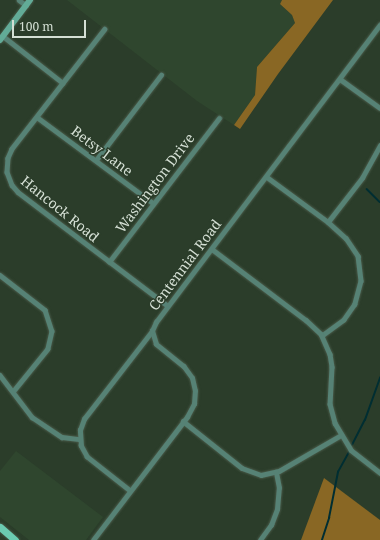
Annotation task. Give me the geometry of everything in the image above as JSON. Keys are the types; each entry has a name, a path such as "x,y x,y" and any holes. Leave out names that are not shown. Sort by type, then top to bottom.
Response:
{"main road":[{"path":"0,527 15,540"}],"street":[{"path":"19,0 28,3 1,38 63,83"},
{"name":"Centennial Road","path":"93,540 183,421 194,404 195,384 184,367 156,344 152,331 156,322 267,177 380,25"},
{"name":"Hancock Road","path":"104,29 9,155 7,169 12,185 18,192 168,306"},
{"path":"96,160 161,74"},
{"path":"340,79 380,108"},
{"name":"Betsy Lane","path":"37,117 153,204"},
{"name":"Washington Drive","path":"109,262 219,118"},
{"path":"328,222 362,178 380,146"},
{"path":"267,177 328,222 346,238 355,251 360,263 361,281 358,300 344,320 322,336"},
{"path":"212,249 306,320 322,336 328,347 331,363 330,404 335,423 341,435 352,450 380,472"},
{"path":"0,275 45,310 52,331 48,349 14,391"},
{"path":"130,491 87,457 80,439 80,430 84,419 152,331"},
{"path":"0,375 14,391 29,413 51,431 66,438 80,439"},
{"path":"183,421 242,468 261,475 276,472 341,435"},
{"path":"260,540 271,525 277,509 279,488 276,472"}],"shaded area":[{"path":"67,0 282,0 280,4 292,15 295,23 257,67 255,95 234,125 197,101"},
{"path":"282,0 333,0 278,74 240,129 234,125 255,95 257,67 295,23 292,15 280,4"},
{"path":"16,451 103,517 86,540 29,540 0,517 0,471"},
{"path":"324,478 380,520 380,540 301,540"}],"waterway":[{"path":"367,189 380,202"},
{"path":"352,445 365,420 380,378"},
{"path":"322,540 329,518 338,472 349,452"}]}
